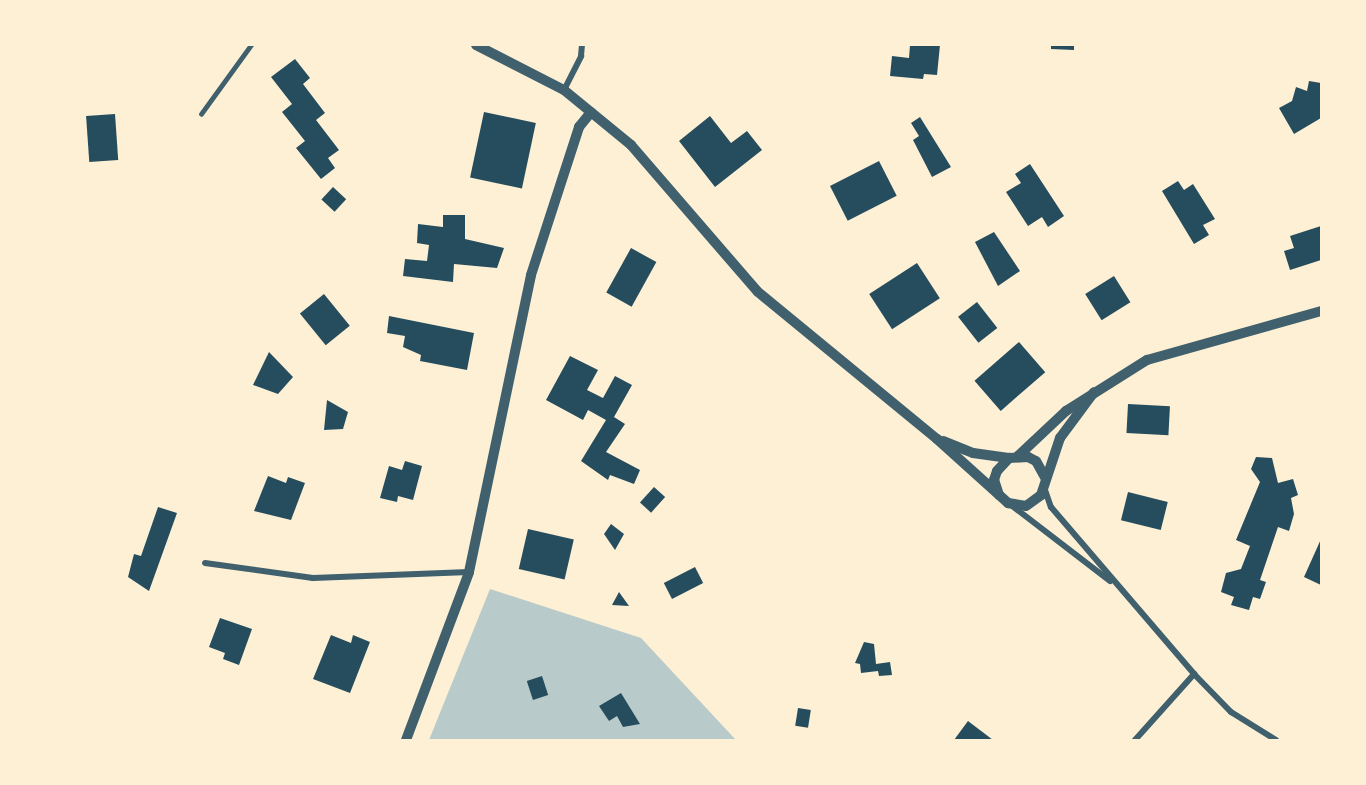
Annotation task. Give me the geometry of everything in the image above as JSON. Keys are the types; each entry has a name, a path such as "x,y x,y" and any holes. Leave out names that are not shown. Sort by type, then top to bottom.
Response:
{"street":[{"path":"476,45 564,90 631,145 758,292 937,438 1004,500 1118,586"},
{"path":"564,90 581,56 582,45"},
{"path":"406,740 470,572 531,275 579,128 591,112"},
{"path":"1094,392 1060,438 1041,495 1026,506 1004,500 994,480 1001,464 1014,457 1066,411 1094,392 1147,360 1321,311"},
{"path":"937,438 973,453 1036,461 1045,482 1051,507 1118,586 1194,674 1231,712 1276,740"},
{"path":"205,562 313,578 470,572"},
{"path":"1135,740 1194,674"}],"lane":[{"path":"201,114 251,45"}],"shaded area":[{"path":"490,589 641,638 736,740 429,740"}],"building":[{"path":"910,45 940,45 937,75 924,74 923,79 890,76 892,56 909,58"},
{"path":"1051,45 1074,45 1074,50 1051,49"},
{"path":"295,59 310,78 303,84 325,113 316,120 339,150 328,158 335,168 321,179 296,148 305,141 282,112 292,104 271,77"},
{"path":"1309,81 1321,83 1321,118 1294,134 1279,108 1292,101 1296,87 1307,91"},
{"path":"484,112 536,123 522,189 470,178"},
{"path":"115,114 118,160 89,162 86,116"},
{"path":"710,116 731,143 747,131 762,150 715,187 679,141"},
{"path":"920,117 951,167 932,177 913,140 919,136 911,123"},
{"path":"879,161 897,196 848,221 830,186"},
{"path":"1030,164 1064,216 1048,227 1042,217 1028,226 1006,192 1021,183 1015,174"},
{"path":"1178,181 1184,190 1193,184 1215,219 1203,225 1209,235 1194,244 1162,191"},
{"path":"333,187 346,199 335,212 321,199"},
{"path":"443,215 465,215 465,239 504,248 497,268 454,264 453,282 403,276 405,259 427,261 429,245 417,243 418,224 443,227"},
{"path":"1321,226 1321,260 1290,270 1284,251 1294,248 1290,236"},
{"path":"994,232 1020,271 998,286 975,242"},
{"path":"631,248 656,262 632,307 606,293"},
{"path":"917,263 940,298 892,329 869,294"},
{"path":"1114,276 1130,302 1102,320 1085,294"},
{"path":"324,294 350,326 326,345 300,314"},
{"path":"977,302 997,328 978,343 958,317"},
{"path":"389,316 474,333 467,370 420,361 421,355 403,347 405,336 387,333"},
{"path":"1019,342 1045,372 1001,411 974,381"},
{"path":"269,352 293,377 278,394 253,385"},
{"path":"570,356 598,370 587,390 603,398 615,376 632,385 614,417 625,424 606,452 640,470 634,484 610,475 608,480 581,461 606,420 588,410 583,420 546,400"},
{"path":"327,400 348,412 343,429 324,430"},
{"path":"1128,404 1170,406 1168,435 1126,433"},
{"path":"1256,457 1272,458 1278,483 1293,479 1298,495 1291,498 1294,514 1289,531 1278,527 1260,580 1266,582 1260,599 1253,597 1249,610 1231,605 1234,597 1221,592 1226,573 1241,569 1250,546 1236,540 1260,482 1251,469"},
{"path":"405,461 422,466 413,500 398,496 397,502 380,498 389,466 402,470"},
{"path":"268,476 286,483 288,477 305,483 291,520 254,511"},
{"path":"654,487 665,497 651,513 640,503"},
{"path":"1128,492 1168,502 1161,530 1121,520"},
{"path":"158,507 177,513 149,591 128,577 134,554 141,556"},
{"path":"611,524 624,534 615,550 604,534"},
{"path":"528,529 574,540 565,580 519,569"},
{"path":"1321,539 1321,585 1304,577"},
{"path":"695,567 703,583 672,599 664,583"},
{"path":"619,592 629,606 612,605"},
{"path":"220,618 252,629 239,665 223,659 225,653 209,647"},
{"path":"331,635 351,643 353,635 370,642 350,693 313,679"},
{"path":"864,642 874,644 876,664 890,662 892,675 879,676 878,671 861,673 860,664 855,663"},
{"path":"542,676 548,695 533,700 527,681"},
{"path":"621,693 640,724 623,727 617,716 609,721 599,706"},
{"path":"798,708 811,710 808,728 795,726"},
{"path":"968,721 993,740 954,740"}]}
